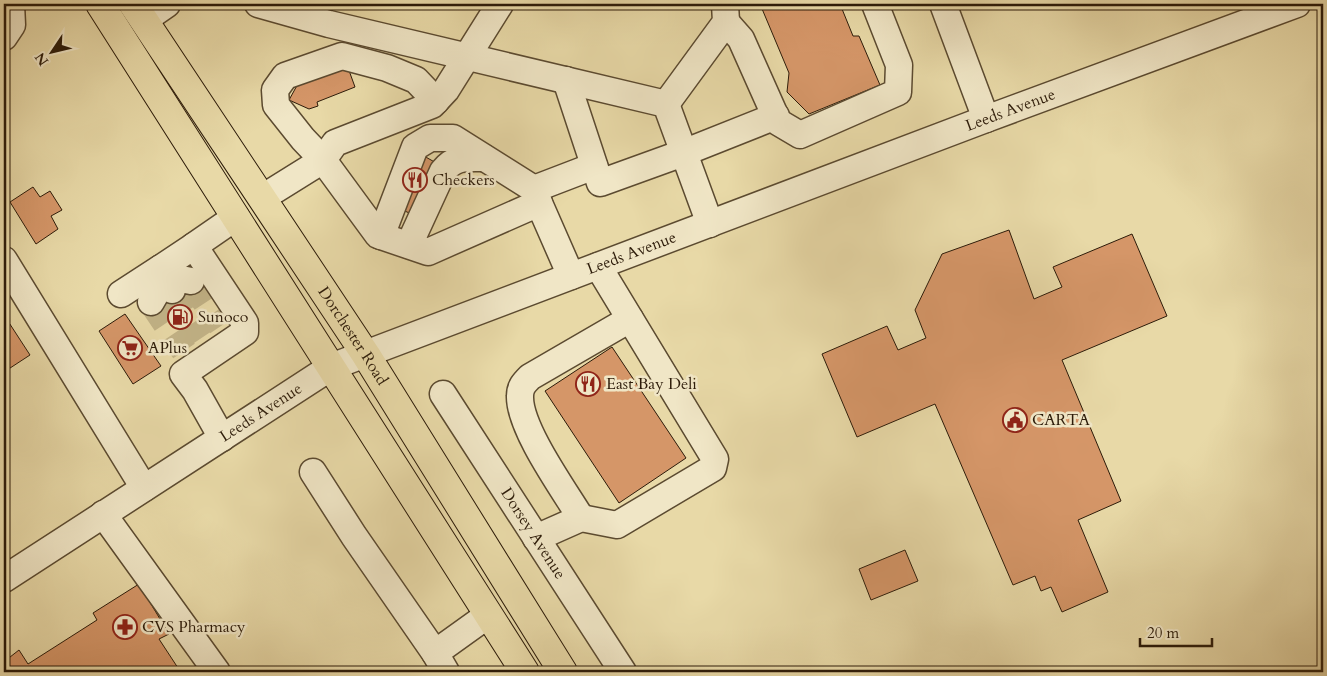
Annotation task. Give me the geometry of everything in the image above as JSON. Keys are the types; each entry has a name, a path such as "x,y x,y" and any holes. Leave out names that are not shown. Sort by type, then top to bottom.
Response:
{"main road":[{"path":"100,4 525,672"},
{"name":"Dorchester Road","path":"138,12 366,355 563,672"}],"street":[{"path":"4,37 12,25 11,4"},
{"path":"138,12 167,4"},
{"path":"261,4 329,24 666,104"},
{"path":"262,198 323,160 334,143 432,105 446,90 500,4"},
{"path":"666,104 725,13 741,39 778,122 800,135 898,92 899,65 875,4"},
{"path":"943,4 986,119"},
{"name":"Leeds Avenue","path":"4,579 331,367 986,119 1252,12 1297,4"},
{"path":"436,101 416,80 386,68 342,56 285,76 275,90 276,105 303,139 323,160 378,234 428,252 594,166"},
{"path":"566,80 600,183 776,116"},
{"path":"666,104 710,224"},
{"path":"381,236 415,147 430,138 453,138 537,196 571,276"},
{"path":"409,245 442,171 450,162 464,158 484,158"},
{"path":"121,294 168,283 194,246 236,217"},
{"path":"194,246 244,323 245,332 206,342 183,374 195,390 222,438"},
{"path":"4,260 144,488"},
{"path":"536,538 581,518 617,525 713,468 715,459 598,266"},
{"path":"581,518 535,442 521,410 520,396 522,385 530,376 630,319"},
{"name":"Dorsey Avenue","path":"443,394 623,672"},
{"path":"313,472 440,663 488,616"},
{"path":"103,514 217,672"}],"building":[{"path":"760,4 840,4 853,36 859,36 880,85 809,114 787,92 789,73"},
{"path":"347,65 355,87 317,102 318,106 309,109 289,100 300,80"},
{"path":"424,156 438,164 414,215 400,209"},
{"path":"33,187 40,197 50,191 62,210 51,216 58,229 36,244 10,202"},
{"name":"CARTA","path":"1009,230 1034,299 1062,287 1053,267 1132,234 1167,316 1062,360 1121,501 1078,520 1108,592 1062,612 1051,587 1041,591 1035,576 1013,585 935,404 857,437 822,354 887,326 898,350 926,338 915,310 942,254"},
{"name":"APlus","path":"125,314 161,366 133,384 99,331"},
{"path":"4,315 30,355 4,372"},
{"path":"612,347 686,458 619,503 545,391"},
{"path":"905,550 918,581 871,600 859,569"},
{"name":"CVS Pharmacy","path":"139,584 169,634 159,639 178,668 171,672 13,672 5,661 19,650 28,664 97,620 93,613"}],"tunnel":[{"path":"191,281 221,326"},
{"path":"172,290 203,337"},
{"path":"151,302 184,351"}],"place":[{"name":"Checkers","path":"415,180"},
{"name":"Sunoco","path":"180,317"},
{"name":"APlus","path":"130,348"},
{"name":"East Bay Deli","path":"588,384"},
{"name":"CARTA","path":"1015,420"},
{"name":"CVS Pharmacy","path":"125,627"}]}
